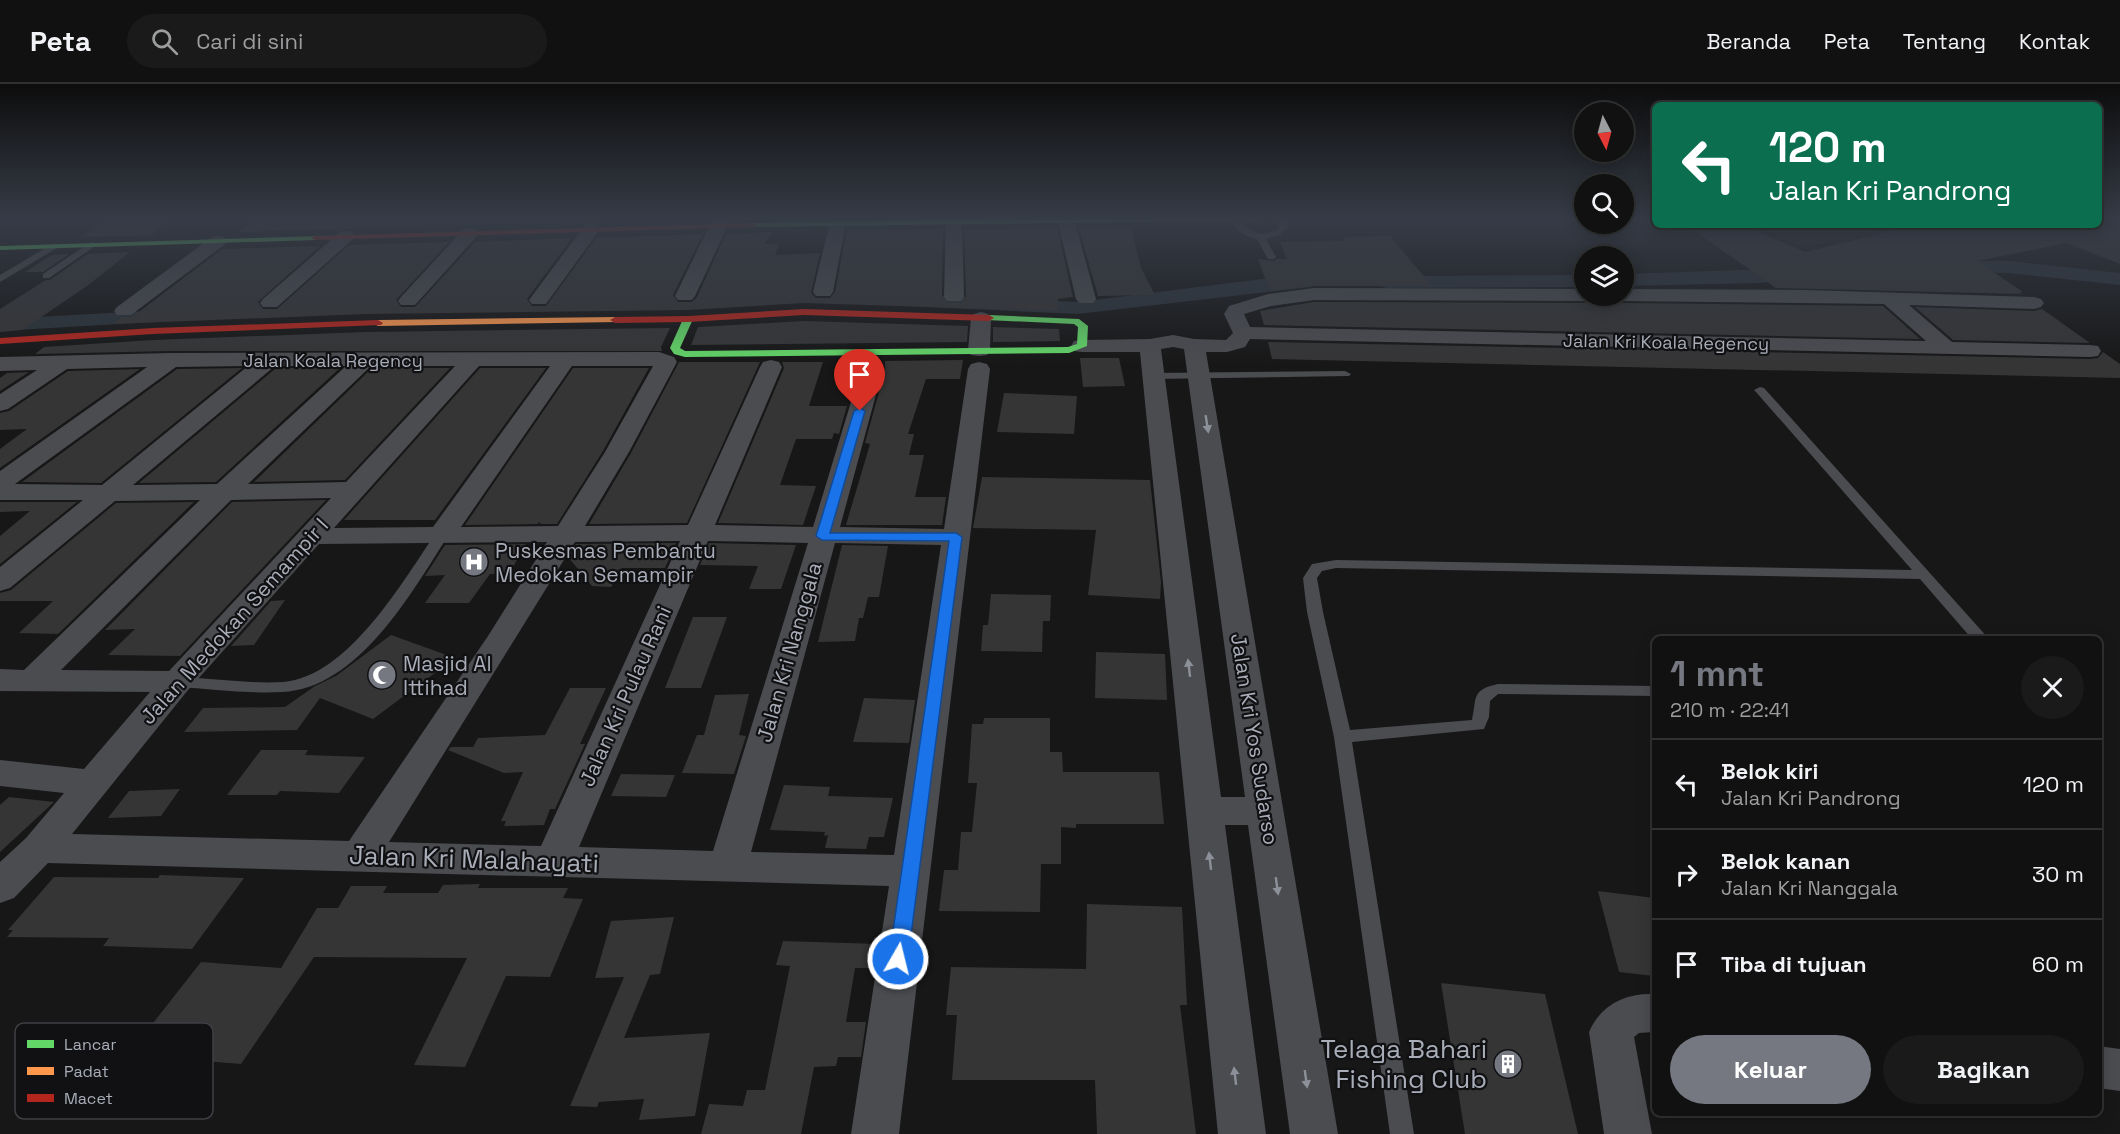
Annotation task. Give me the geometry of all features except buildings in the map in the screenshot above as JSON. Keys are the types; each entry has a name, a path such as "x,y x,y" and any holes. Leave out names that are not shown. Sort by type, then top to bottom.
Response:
{"street":[{"path":"124,311 182,267"},
{"path":"270,303 311,267"},
{"path":"408,301 439,267"},
{"path":"539,300 563,267"},
{"path":"685,296 698,267"},
{"path":"823,292 828,267"},
{"path":"953,267 954,297"},
{"path":"1078,267 1086,299"},
{"path":"1243,333 1234,314 1236,310 1288,296 1314,294 1574,295"},
{"path":"1634,295 2034,303"},
{"path":"1890,299 1947,348"},
{"path":"0,341 153,331 365,323 688,319 804,312 1076,321 1083,326 1079,348"},
{"path":"875,1134 979,360 981,318"},
{"path":"360,856 501,640 564,534 676,358 675,348 688,319"},
{"name":"Jalan Kri Koala Regency","path":"676,358 979,360 1079,348 1152,360 1173,341 1197,360 1234,345 1240,341 1243,333 2090,351"},
{"name":"Jalan Koala Regency","path":"0,364 171,360 676,358"},
{"name":"Jalan Medokan Semampir I","path":"0,887 39,848 177,682 472,359"},
{"path":"442,534 566,359"},
{"path":"0,483 171,360"},
{"path":"0,582 269,360"},
{"path":"32,680 224,492 365,360"},
{"path":"1152,360 1242,1134"},
{"name":"Jalan Kri Yos Sudarso","path":"1197,360 1314,1134"},
{"path":"0,405 63,362"},
{"name":"Jalan Kri Pulau Rani","path":"553,861 771,367"},
{"name":"Jalan Kri Nanggala","path":"728,866 872,369"},
{"path":"1164,458 1212,458"},
{"path":"0,492 351,490"},
{"path":"310,536 696,533 956,537"},
{"path":"0,680 177,682"},
{"path":"0,773 93,783"},
{"path":"1204,811 1266,811"},
{"name":"Jalan Kri Malahayati","path":"39,848 910,871"},
{"path":"1628,1134 1611,1032 1618,1021 1641,1012 1652,1013"},
{"path":"2102,1068 2120,1070"}],"lane":[{"path":"0,279 20,267"},
{"path":"46,276 60,267"},
{"path":"1152,360 1197,360 1345,374"},
{"path":"1760,390 1978,636"},
{"path":"177,682 284,687 297,686 320,677 373,635 442,534"},
{"path":"1402,1134 1343,737 1315,612 1310,578 1317,567 1325,565 1924,575"},
{"path":"1343,737 1473,726 1480,723 1482,699 1490,691 1498,689 1652,691"}],"waterway":[{"path":"1945,267 2009,267 2120,279"},
{"path":"1634,280 1802,274"},
{"path":"903,300 1078,308 1310,281"},
{"path":"1387,282 1574,281"},
{"path":"0,325 163,316"}],"traffic: fast":[{"path":"688,319 675,348 677,352 685,354 1069,350 1082,346 1083,326 1076,321 989,318"}],"traffic: slow":[{"path":"378,323 615,320"}],"traffic: jam":[{"path":"615,320 688,319 804,312 989,318"},
{"path":"0,341 153,331 378,323"}],"place":[{"name":"Puskesmas Pembantu Medokan Semampir","path":"474,562"},
{"name":"Masjid Al Ittihad","path":"382,675"},
{"name":"Telaga Bahari Fishing Club","path":"1508,1064"}],"route":[{"path":"860,411 822,536 956,537 898,959"}]}
